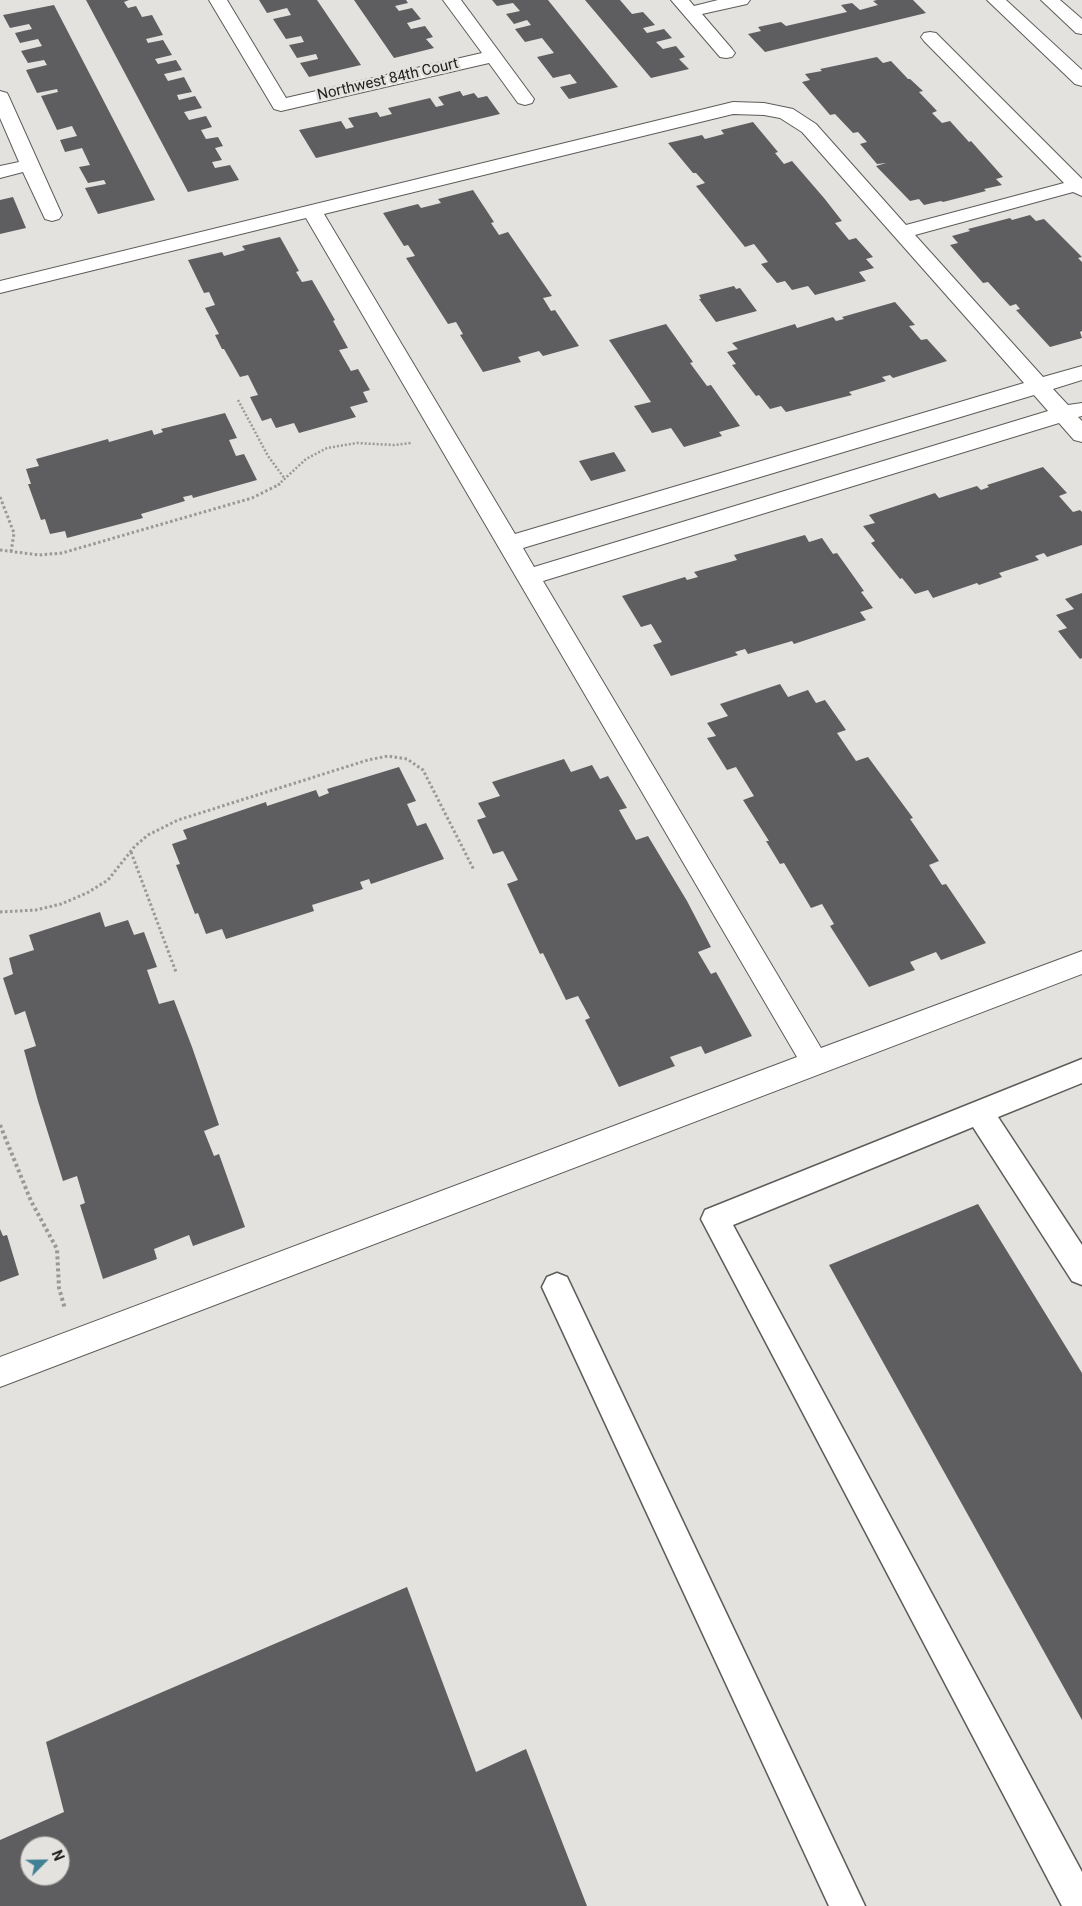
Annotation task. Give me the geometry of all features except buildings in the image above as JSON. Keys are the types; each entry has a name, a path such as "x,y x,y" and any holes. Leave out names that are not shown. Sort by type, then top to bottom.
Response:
{"street":[{"name":"Northwest 84th Court","path":"218,0 281,105 495,56"},
{"path":"452,0 525,99"},
{"path":"685,6 741,0"},
{"path":"996,0 1082,80"},
{"path":"1050,0 1082,29"},
{"path":"685,6 726,52"},
{"path":"930,37 1080,188"},
{"path":"0,97 52,215"},
{"path":"0,287 733,108 751,107 786,114 805,124 1038,385 1073,411 1082,435"},
{"path":"0,172 30,165"},
{"path":"902,232 1080,188"},
{"path":"312,211 815,1063"},
{"path":"508,544 1082,373"},
{"path":"528,577 1073,411"},
{"path":"0,1372 1082,962"}],"lane":[{"path":"1081,1906 714,1219 1082,1071"},
{"path":"979,1112 1082,1271"},
{"path":"557,1287 847,1906"}],"path":[{"path":"238,400 268,456 285,479"},
{"path":"0,550 39,555 62,553 240,502 272,488 285,479 306,458 327,448 357,443 400,445 416,442"},
{"path":"0,497 14,533 11,552"},
{"path":"0,912 36,910 76,899 108,880 148,835 178,820 368,760 388,756 399,756 422,770 474,870"},
{"path":"131,852 176,972"},
{"path":"0,1125 31,1201 57,1249 59,1288 67,1317"}]}
